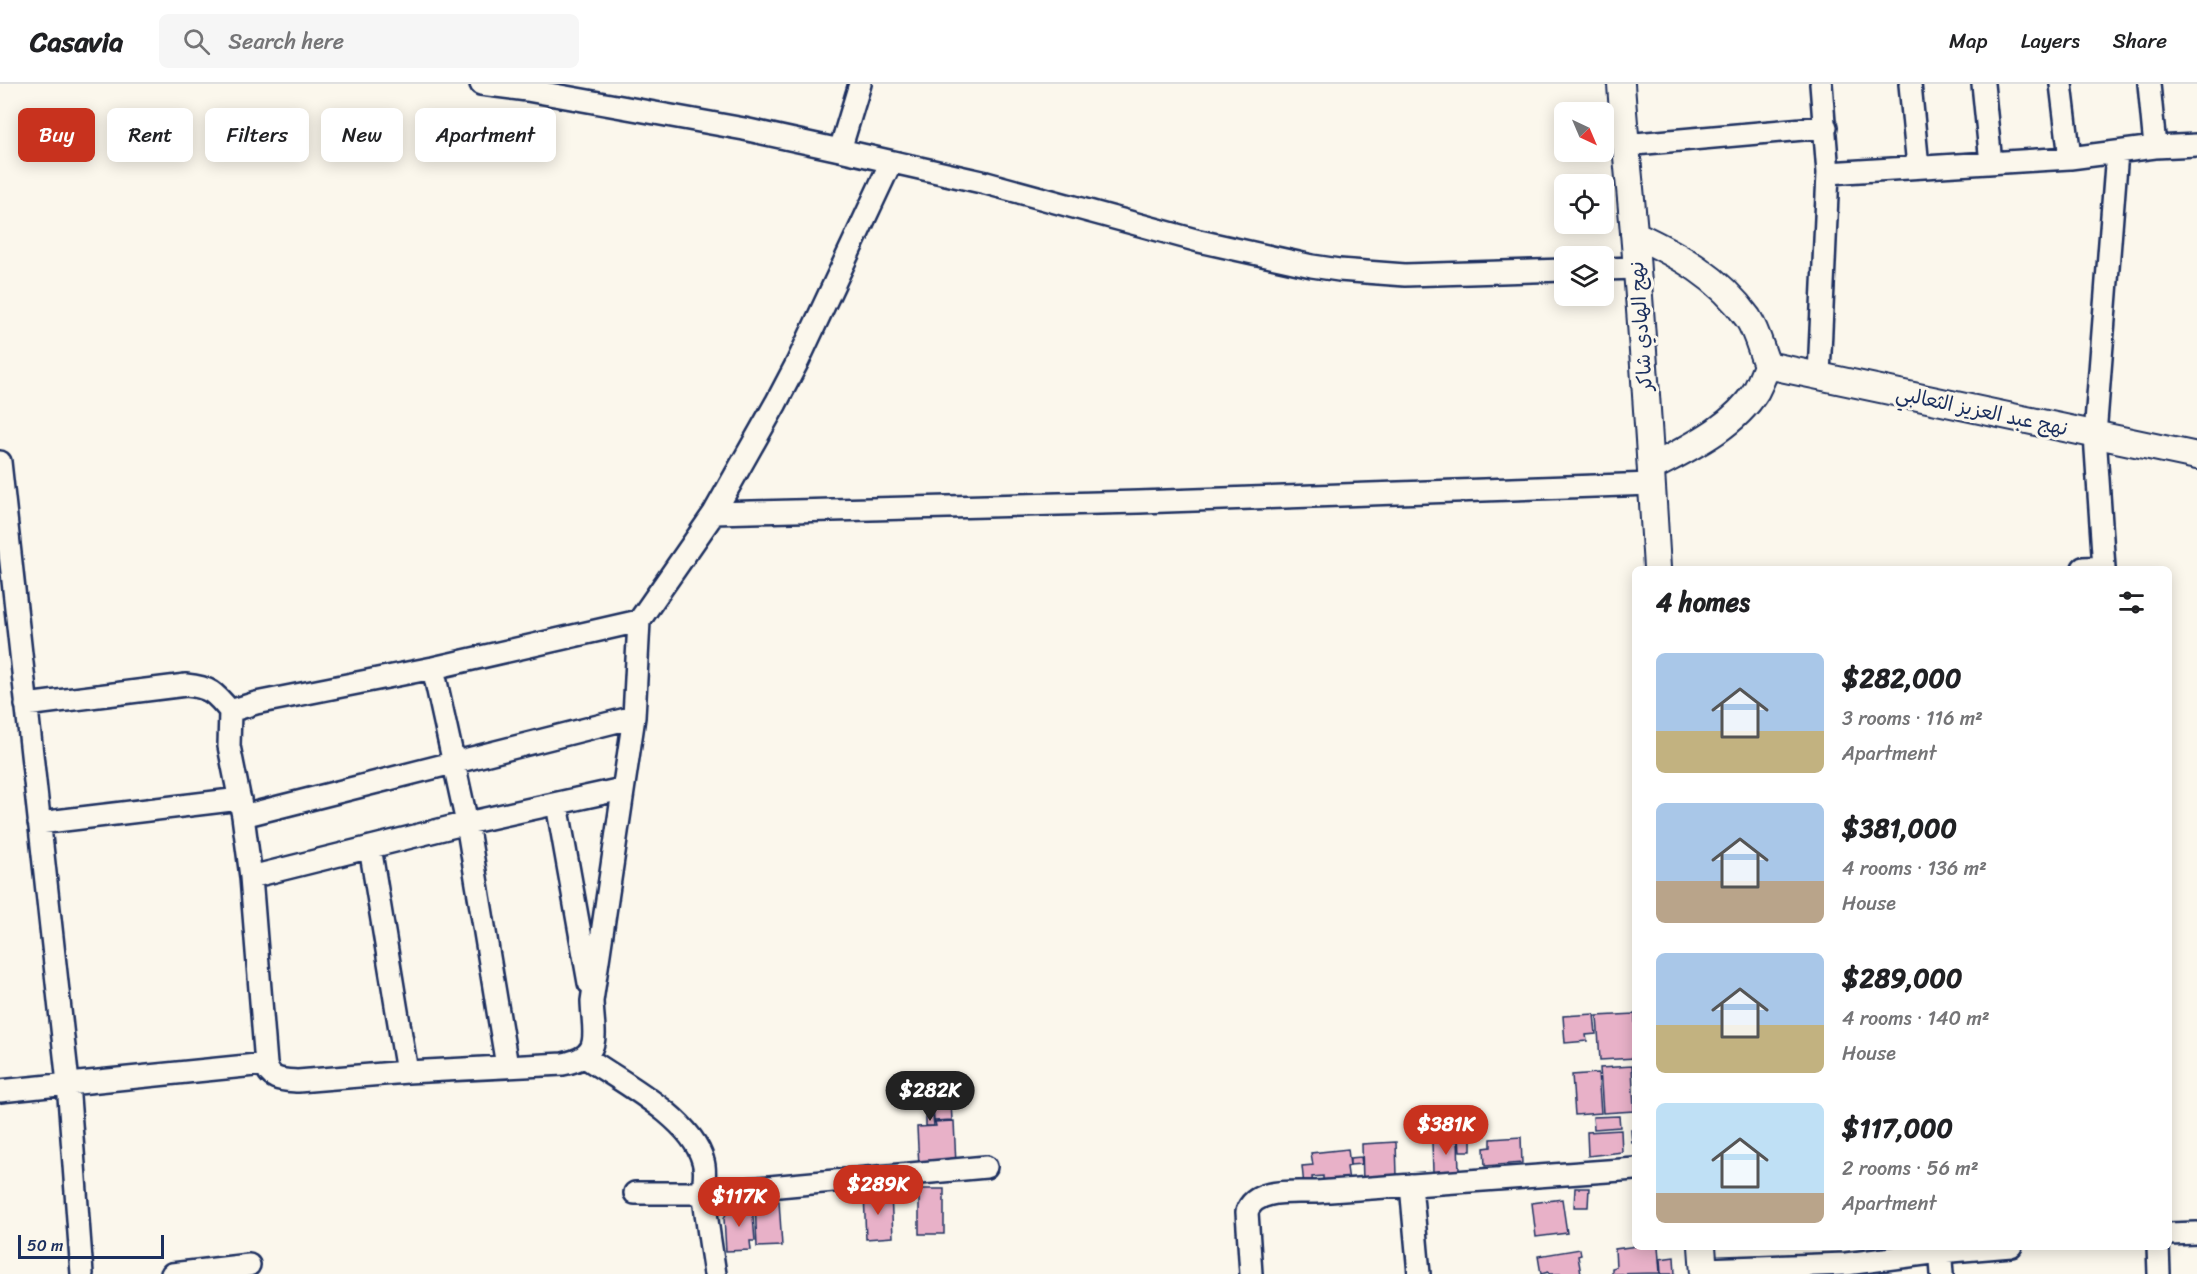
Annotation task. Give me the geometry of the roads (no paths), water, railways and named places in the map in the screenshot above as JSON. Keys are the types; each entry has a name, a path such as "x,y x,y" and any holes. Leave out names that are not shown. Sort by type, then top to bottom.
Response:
{"street":[{"path":"481,84 526,87 840,150 986,183 1199,241 1312,266 1405,275 1554,270"},
{"path":"840,150 860,84"},
{"name":"نهج الهادي شاكر","path":"1622,84 1624,145 1637,268 1657,566"},
{"path":"1819,375 1828,173 1821,84"},
{"path":"1910,84 1918,167"},
{"path":"1983,84 1992,163"},
{"path":"2061,84 2070,158"},
{"path":"2149,84 2155,147"},
{"path":"1624,145 1826,127"},
{"path":"1828,173 2070,158 2155,147 2197,145"},
{"path":"2097,566 2095,435 2118,152"},
{"path":"592,1001 634,717 639,621 714,513 798,361 891,162"},
{"path":"714,513 1139,502 1652,476 1744,406 1756,390 1767,365 1749,320 1727,292 1696,266 1634,234"},
{"path":"1614,269 1637,268"},
{"name":"نهج عبد العزيز الثعالبي","path":"1767,365 2197,456"},
{"path":"0,462 68,1083 82,1274"},
{"path":"230,711 256,703 433,668 639,621"},
{"path":"433,668 467,823 507,1066"},
{"path":"26,705 186,685 210,690 230,711 229,746 251,877 266,1064 269,1074 283,1080 298,1081 407,1072 563,1064 577,1061 591,1052 593,1044 592,1001 556,804"},
{"path":"39,823 241,807 454,764 634,717"},
{"path":"251,877 467,823 622,789"},
{"path":"370,847 407,1072"},
{"path":"585,1057 684,1127 704,1161 703,1193 715,1274"},
{"path":"0,1091 266,1064"},
{"path":"635,1193 703,1193 986,1167"},
{"path":"1251,1274 1247,1212 1250,1205 1259,1198 1273,1194 1632,1169"},
{"path":"1411,1185 1419,1274"},
{"path":"2172,1234 2197,1233"},
{"path":"1703,1263 1846,1261 1932,1250"},
{"path":"1940,1250 1942,1274"},
{"path":"2158,1250 2159,1274"},
{"path":"172,1274 249,1265"}]}
